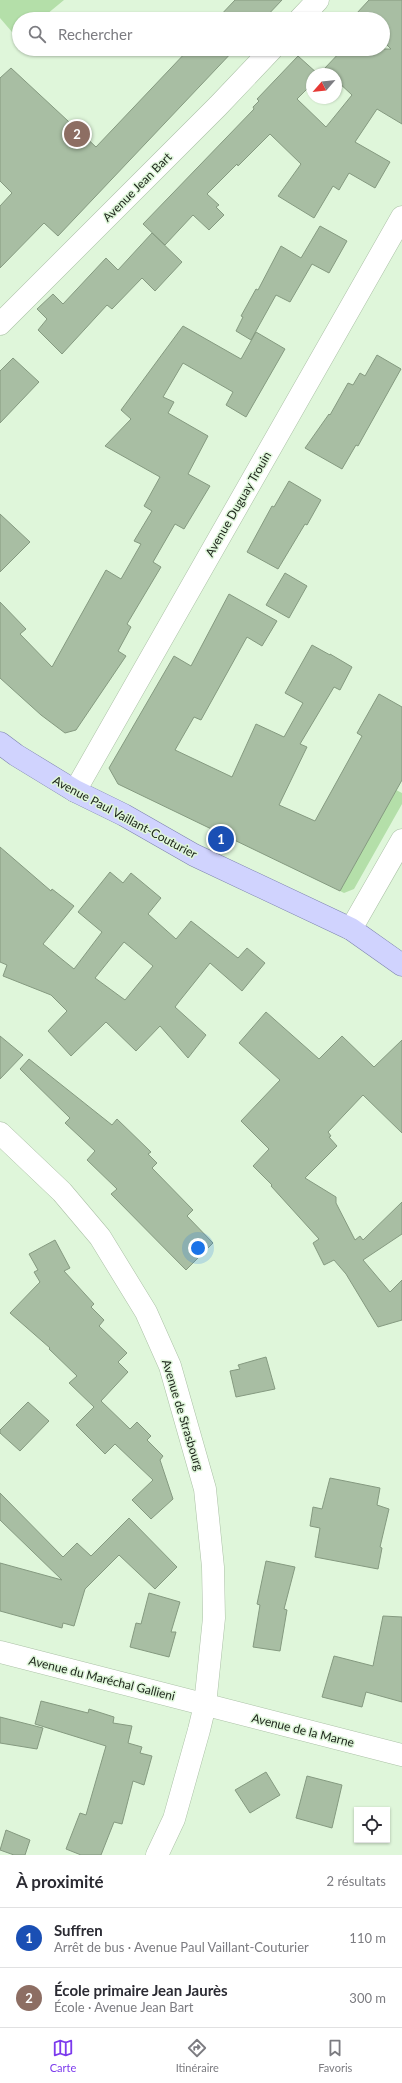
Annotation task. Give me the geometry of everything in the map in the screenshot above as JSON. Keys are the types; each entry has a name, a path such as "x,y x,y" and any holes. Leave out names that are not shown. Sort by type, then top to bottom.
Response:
{"main road":[{"name":"Avenue Paul Vaillant-Couturier","path":"0,743 16,755 75,791 124,815 194,855 351,928 402,965"}],"street":[{"path":"307,12 318,0"},
{"name":"Avenue Jean Bart","path":"0,324 218,106 265,56"},
{"name":"Avenue Duguay Trouin","path":"75,791 402,217"},
{"path":"351,928 402,840"},
{"name":"Avenue de Strasbourg","path":"0,1133 62,1192 100,1237 146,1312 170,1366 205,1489 212,1559 214,1618 205,1705 174,1819 157,1855"},
{"name":"Avenue du Maréchal Gallieni","path":"0,1652 205,1705"},
{"name":"Avenue de la Marne","path":"205,1705 402,1755"}],"green space":[{"path":"0,0 64,0 49,12 12,12 12,32 0,18"},
{"path":"396,790 402,793 402,804 354,889 344,893 340,891"}],"building":[{"path":"235,0 282,0 271,12 224,12"},
{"path":"369,0 402,0 402,124 377,109 355,142 390,162 375,188 349,173 339,190 333,186 314,218 278,196 301,164 270,134 207,194 219,205 216,207 224,215 209,230 193,215 165,245 143,224 254,109 253,107 259,101 257,99 298,56 311,68 306,68 306,90 297,99 326,127 352,95 342,86 342,68 325,68 336,56 390,56 390,12 358,12"},
{"path":"182,56 228,56 58,236 44,223 0,268 0,206 12,193 0,181 0,78 11,68 96,147"},
{"path":"320,226 347,241 329,273 312,264 290,302 276,295 251,340 236,331 243,317 241,316 256,289 258,290 281,246 301,258"},
{"path":"152,233 182,262 155,291 142,278 112,309 107,305 62,354 38,330 47,319 37,309 53,294 63,304 106,258 118,270"},
{"path":"183,326 241,359 256,332 285,349 246,417 226,405 233,392 183,363 163,397 174,402 168,413 208,436 188,474 210,486 184,529 175,524 153,562 161,567 127,624 131,627 118,651 126,656 76,730 65,733 41,715 0,678 0,602 26,629 20,634 52,667 106,570 121,579 141,544 134,541 152,511 144,506 160,477 105,446 131,419 121,410"},
{"path":"377,355 401,369 358,446 356,445 342,469 305,448 329,414 330,415 348,383 353,385 360,373 365,376"},
{"path":"13,358 39,382 0,423 0,371"},
{"path":"289,481 321,500 307,525 305,524 278,569 247,552 272,506 274,507"},
{"path":"0,514 30,542 0,572"},
{"path":"285,573 307,586 289,618 266,605"},
{"path":"229,594 277,621 262,646 247,637 201,720 194,717 175,750 232,777 256,724 284,737 303,703 285,693 312,645 330,654 352,667 340,690 334,687 300,744 307,747 279,805 315,821 362,736 357,733 379,694 402,707 402,780 340,891 118,784 109,768 174,656 191,666"},
{"path":"0,847 51,891 52,889 74,906 43,944 74,969 102,932 78,912 110,872 123,883 131,873 161,898 148,914 176,939 191,921 238,958 247,948 265,963 242,991 210,963 175,1007 206,1035 188,1058 160,1026 136,1051 106,1022 71,1056 48,1031 67,1011 51,995 3,976 7,965 0,962","holes":["124,942 153,966 125,1000 95,978"]},
{"path":"266,1012 319,1059 342,1036 374,1067 402,1040 402,1133 363,1095 328,1132 331,1136 329,1137 337,1146 305,1178 336,1197 336,1203 355,1240 360,1236 363,1240 402,1202 402,1234 363,1260 390,1292 402,1280 402,1320 378,1327 346,1274 334,1260 324,1265 313,1243 319,1239 271,1186 272,1185 253,1166 269,1149 241,1121 280,1080 239,1043"},
{"path":"0,1036 23,1055 0,1079"},
{"path":"29,1059 112,1125 117,1119 151,1152 148,1154 157,1163 152,1168 193,1210 187,1216 213,1243 186,1270 111,1194 117,1189 87,1160 95,1151 65,1123 70,1118 20,1069"},
{"path":"55,1240 70,1268 64,1271 94,1304 91,1307 104,1320 99,1326 127,1353 118,1362 128,1372 101,1401 130,1429 137,1422 151,1436 147,1440 163,1456 160,1460 173,1499 151,1519 132,1500 153,1480 115,1444 105,1454 76,1425 94,1407 69,1383 77,1376 49,1349 50,1348 10,1313 40,1282 34,1272 38,1270 29,1254"},
{"path":"266,1357 275,1389 236,1397 230,1371 240,1369 238,1365"},
{"path":"28,1402 49,1421 20,1451 0,1433 0,1430"},
{"path":"330,1478 380,1488 377,1505 389,1509 380,1547 382,1548 378,1569 315,1557 320,1528 310,1526 313,1507 322,1509"},
{"path":"0,1493 63,1557 77,1543 91,1556 129,1518 177,1567 155,1589 119,1555 85,1589 74,1626 63,1623 62,1628 0,1611 0,1563 62,1580 0,1520"},
{"path":"266,1561 295,1567 284,1609 287,1610 280,1651 253,1647 260,1605 257,1604"},
{"path":"149,1593 180,1602 171,1632 176,1632 169,1657 130,1647 136,1623 141,1624"},
{"path":"383,1616 402,1617 402,1702 366,1692 362,1707 322,1697 334,1656 373,1666"},
{"path":"41,1701 88,1713 89,1709 114,1717 113,1723 132,1726 128,1743 142,1747 140,1753 152,1756 144,1785 133,1781 122,1824 114,1822 101,1855 81,1855 66,1849 80,1813 86,1815 106,1746 35,1724"},
{"path":"0,1717 43,1728 37,1749 0,1743"},
{"path":"266,1772 280,1795 250,1813 235,1790"},
{"path":"307,1776 342,1785 332,1828 296,1818"},
{"path":"6,1830 30,1840 25,1855 14,1855 0,1850"}],"place":[{"name":"École primaire Jean Jaurès","path":"77,134"},
{"name":"Suffren","path":"221,839"}]}
